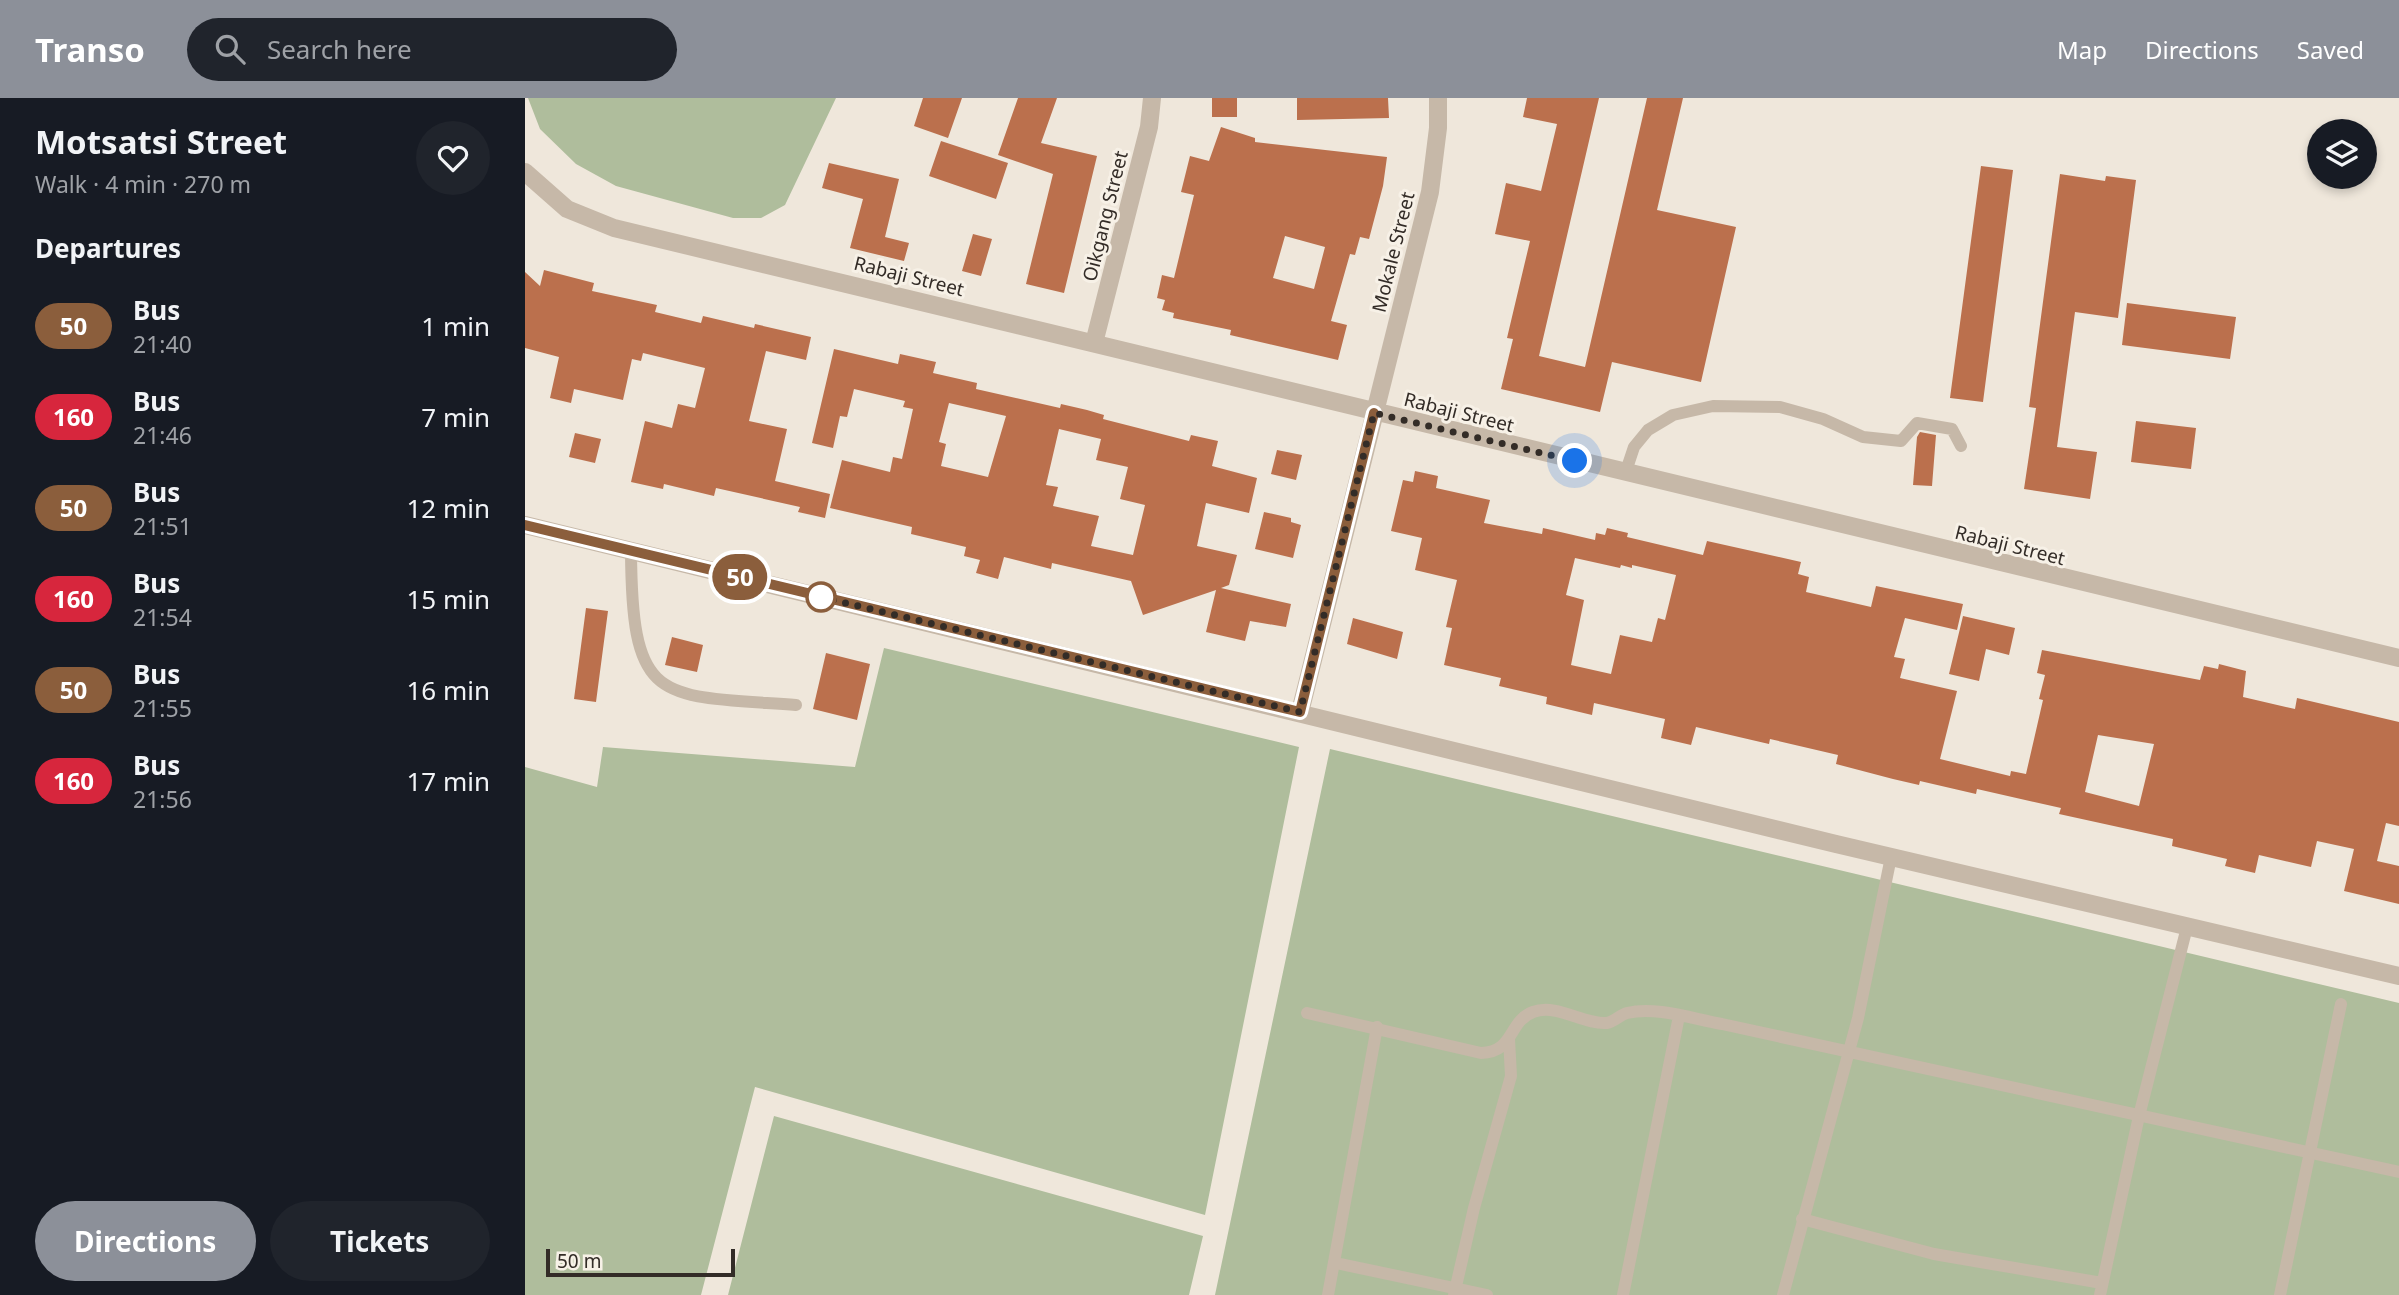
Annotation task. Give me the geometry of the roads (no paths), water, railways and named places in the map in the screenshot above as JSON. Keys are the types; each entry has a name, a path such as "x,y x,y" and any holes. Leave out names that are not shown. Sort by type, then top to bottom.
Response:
{"street":[{"name":"Oikgang Street","path":"1094,343 1149,127 1152,98"},
{"name":"Mokale Street","path":"1300,712 1430,192 1438,98"},
{"name":"Rabaji Street","path":"525,172 567,209 614,228 1625,474 2399,658"},
{"path":"525,525 1891,857 2399,976"}],"lane":[{"path":"1625,474 1634,447 1649,430 1673,415 1713,406 1780,407 1823,419 1863,437 1901,441 1917,422 1937,424 1952,429 1961,446"},
{"path":"631,551 636,629 645,665 656,680 669,689 693,698 796,705"},
{"path":"1783,1295 1849,1052 1891,857"},
{"path":"1802,1219 1934,1254 2101,1289 2139,1116 2187,926"},
{"path":"2280,1295 2341,1004"},
{"path":"1307,1013 1482,1053 1495,1052 1509,1039 1524,1018 1540,1011 1607,1023 1627,1013 1655,1012 2399,1172"},
{"path":"1623,1295 1679,1016"},
{"path":"1328,1295 1336,1263 1377,1027"},
{"path":"1455,1291 1511,1076 1509,1039"},
{"path":"1336,1263 1455,1291 1487,1295"}]}
